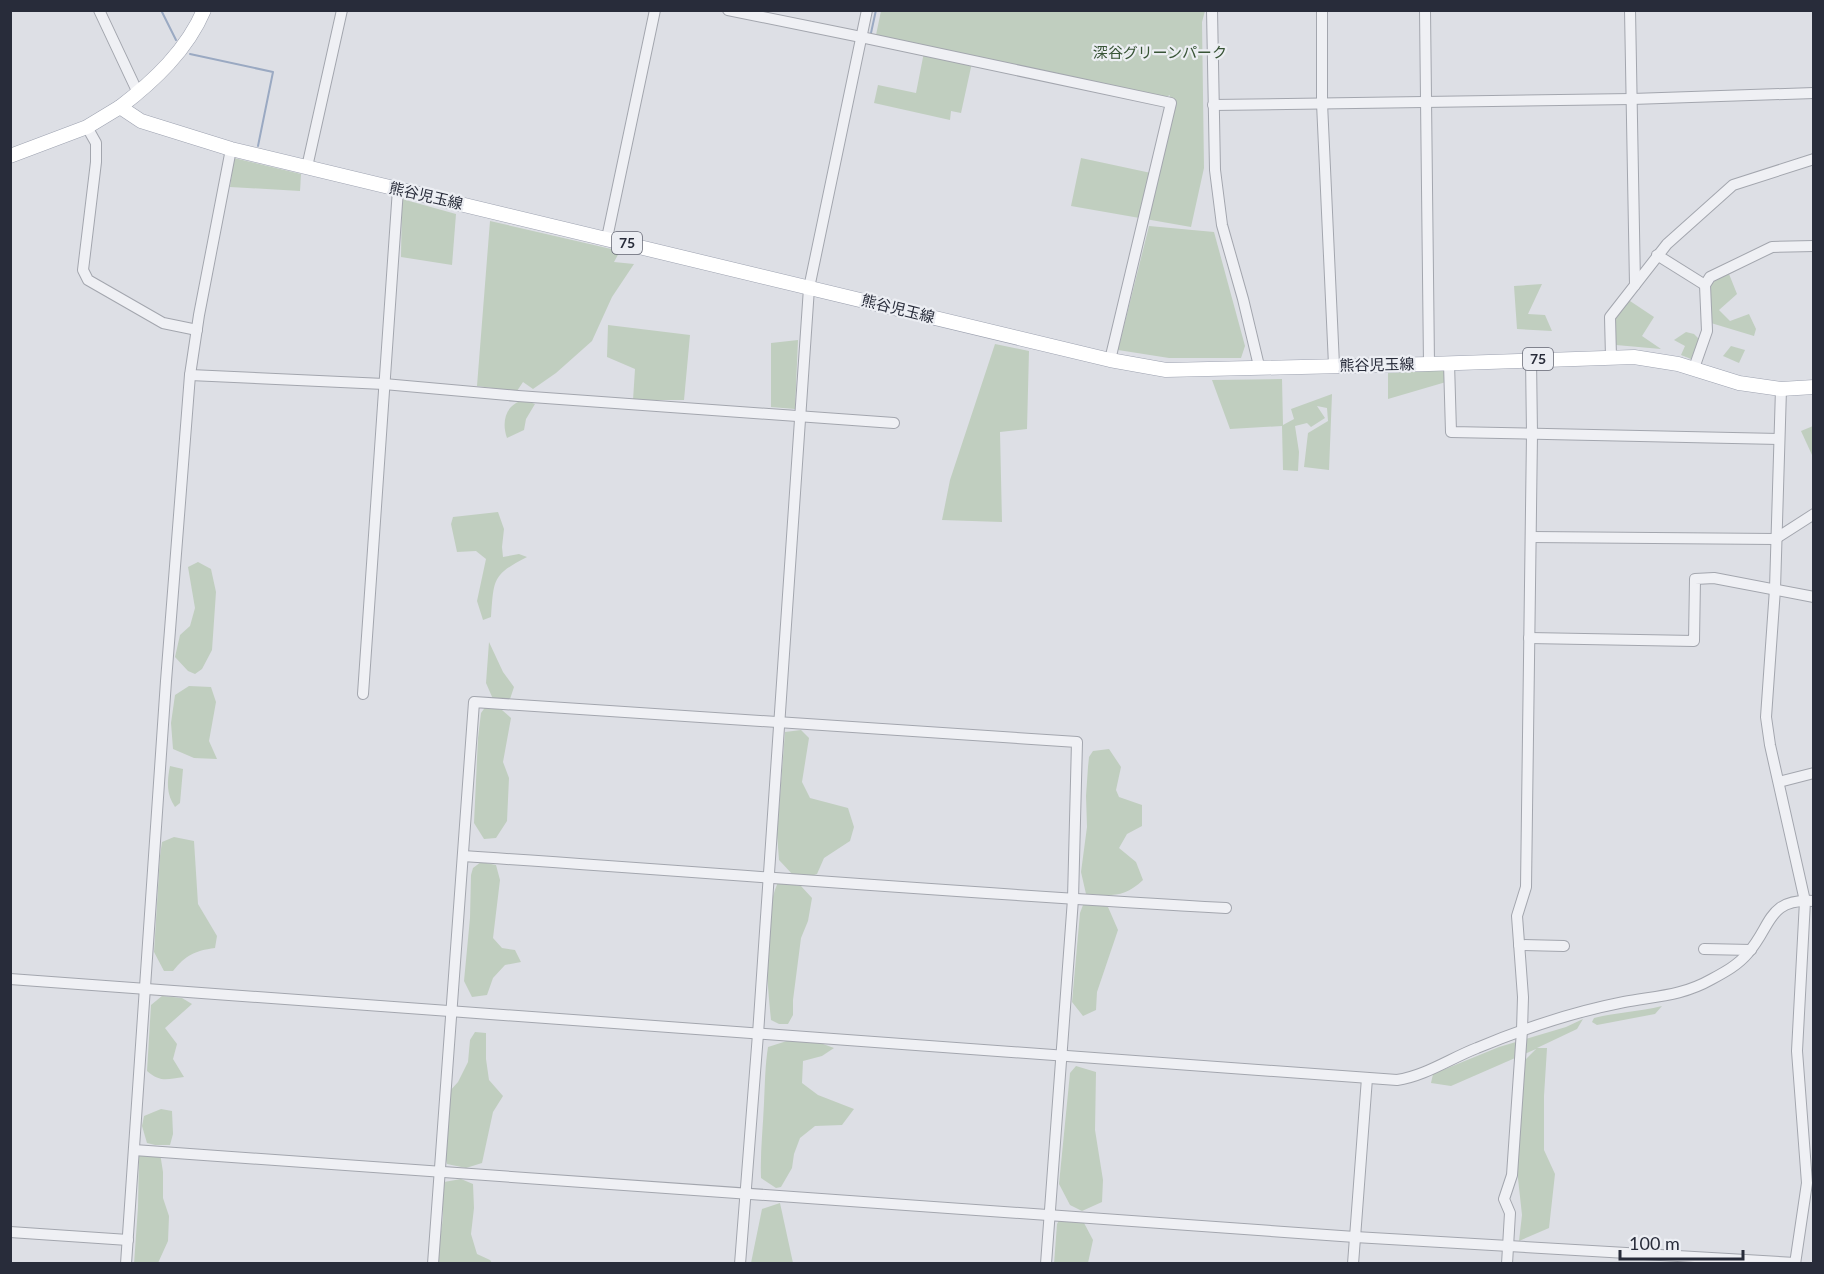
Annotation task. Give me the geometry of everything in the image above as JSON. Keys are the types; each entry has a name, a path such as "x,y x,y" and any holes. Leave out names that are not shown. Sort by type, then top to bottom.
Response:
{"main road":[{"path":"10,156 87,127 120,107 138,93 175,56 191,34 204,10"},
{"name":"熊谷児玉線","path":"120,107 141,121 231,149 1110,360 1166,370 1611,357 1644,358 1694,368 1739,383 1781,390 1814,387"}],"street":[{"path":"99,10 138,93"},
{"path":"307,167 342,10"},
{"path":"607,238 655,10"},
{"path":"728,10 1171,103 1110,360"},
{"path":"740,1263 809,288 867,10"},
{"path":"1212,10 1215,170 1222,225 1259,366"},
{"path":"1322,10 1322,103 1334,365"},
{"path":"1425,10 1429,364"},
{"path":"1630,10 1635,285"},
{"path":"1213,105 1632,99 1814,93"},
{"path":"87,127 96,143 96,162 83,270 88,280 163,323 197,330"},
{"path":"126,1263 190,375 231,149"},
{"path":"1611,357 1610,317 1667,244 1733,185 1814,159"},
{"path":"363,694 398,189"},
{"path":"1694,368 1708,324 1705,285 1710,277 1772,247 1814,246"},
{"path":"1657,255 1705,285"},
{"path":"1507,1263 1510,1213 1504,1199 1512,1175 1523,997 1517,916 1526,887 1531,359"},
{"path":"1449,363 1451,432 1779,439"},
{"path":"190,375 384,384 894,423"},
{"path":"134,1150 1355,1237 1795,1263 1807,1183 1797,1051 1809,901 1770,745 1766,717 1775,589 1781,390"},
{"path":"1531,537 1775,539 1814,514"},
{"path":"1529,638 1694,641 1695,579 1714,578 1814,597"},
{"path":"434,1263 474,702 1077,742 1073,899 1046,1263"},
{"path":"1779,783 1814,773"},
{"path":"463,856 1226,908"},
{"path":"10,979 1385,1080 1407,1078 1522,1030 1584,1011 1686,992 1739,963 1751,950 1770,918 1782,907 1797,900 1809,901"},
{"path":"1519,945 1563,945"},
{"path":"1704,949 1751,950"},
{"path":"1353,1263 1367,1078"},
{"path":"10,1232 128,1240"}],"green space":[{"name":"深谷グリーンパーク","path":"881,11 1205,11 1202,22 1204,168 1191,227 1071,206 1081,158 1151,173 1170,95 1166,97 973,58 961,113 951,111 950,120 874,103 878,85 916,93 925,47 876,35"},
{"path":"234,158 301,174 300,191 230,187"},
{"path":"402,199 456,214 452,265 401,257"},
{"path":"490,221 620,251 614,262 634,264 612,297 592,341 556,373 533,389 523,382 517,391 477,386"},
{"path":"1149,226 1214,232 1245,346 1241,358 1169,358 1118,350"},
{"path":"1729,274 1737,294 1719,310 1730,321 1749,314 1756,329 1754,336 1711,323 1710,283"},
{"path":"1542,284 1528,314 1545,315 1552,331 1517,329 1514,286"},
{"path":"1627,299 1654,317 1642,336 1661,349 1616,345 1615,318"},
{"path":"608,325 690,335 684,400 633,400 635,369 607,357"},
{"path":"1686,332 1694,334 1699,339 1691,359 1681,355 1685,346 1674,340"},
{"path":"798,340 795,409 771,407 771,343"},
{"path":"995,344 1029,351 1027,429 1000,432 1002,522 942,520 950,480"},
{"path":"1731,346 1745,350 1739,363 1723,356"},
{"path":"1446,370 1446,382 1388,399 1388,373"},
{"path":"1282,379 1283,425 1294,419 1291,409 1332,394 1329,470 1304,467 1308,433 1328,421 1327,408 1317,406 1325,418 1311,427 1307,423 1295,426 1299,452 1298,471 1283,470 1282,426 1230,429 1212,380"},
{"path":"524,400 535,404 526,419 524,430 507,438 506,414 513,405"},
{"path":"1813,426 1813,453 1812,455 1801,431"},
{"path":"498,512 504,529 503,557 519,554 527,557 501,574 494,586 491,617 483,620 477,601 486,559 476,551 457,552 451,524 453,517"},
{"path":"198,562 211,569 216,592 212,650 202,669 195,674 188,671 175,657 180,635 190,626 195,608 188,567"},
{"path":"489,642 503,672 514,687 510,699 493,699 486,683"},
{"path":"189,686 211,687 216,702 209,741 217,759 194,758 173,749 171,723 175,695"},
{"path":"486,706 502,710 511,718 503,762 509,778 507,821 496,838 484,839 474,823 478,738 481,713"},
{"path":"801,730 809,738 802,782 810,798 848,808 854,827 850,841 824,858 817,874 805,878 794,876 779,860 777,834 785,732"},
{"path":"1109,749 1121,767 1116,790 1119,797 1142,805 1142,826 1127,834 1119,848 1136,862 1143,880 1123,893 1086,894 1081,872 1087,827 1086,796 1089,757 1093,751"},
{"path":"170,766 183,769 180,803 175,807 168,787"},
{"path":"174,837 194,841 198,904 217,936 215,948 196,952 186,957 173,971 164,971 154,952 160,856 162,842"},
{"path":"481,862 496,865 500,880 493,938 502,948 515,950 521,962 505,965 493,978 487,995 472,997 464,981 470,918 471,875 473,868"},
{"path":"778,882 801,886 812,898 808,921 801,938 793,1015 788,1024 779,1024 771,1020 768,986 767,932"},
{"path":"1090,901 1108,907 1118,930 1097,992 1096,1010 1083,1016 1072,1002 1080,913 1083,905"},
{"path":"162,996 182,998 192,1004 165,1028 177,1044 173,1059 184,1077 160,1079 147,1071 151,1005"},
{"path":"1662,1006 1655,1014 1597,1025 1592,1022 1594,1018"},
{"path":"1583,1019 1577,1029 1537,1048 1547,1048 1544,1150 1555,1174 1549,1228 1519,1241 1522,1215 1515,1151 1525,1060 1536,1049 1451,1086 1431,1083 1433,1074 1499,1047 1566,1027"},
{"path":"475,1032 486,1033 489,1080 503,1096 493,1112 482,1163 466,1168 447,1164 443,1147 449,1092 458,1082 468,1062 470,1040"},
{"path":"790,1040 815,1041 834,1048 822,1056 803,1061 802,1083 818,1095 854,1109 842,1125 815,1126 800,1138 792,1168 781,1187 776,1188 761,1178 766,1061 768,1047"},
{"path":"1076,1066 1096,1072 1095,1130 1103,1180 1102,1202 1082,1211 1070,1205 1059,1184 1070,1073"},
{"path":"161,1109 172,1111 173,1134 170,1145 147,1143 142,1126 144,1116"},
{"path":"160,1153 163,1198 169,1216 168,1241 158,1263 134,1264 139,1154"},
{"path":"461,1179 473,1184 474,1208 471,1234 477,1254 492,1263 434,1264 442,1224 444,1182"},
{"path":"780,1203 793,1263 751,1263 762,1209"},
{"path":"1062,1215 1083,1221 1093,1240 1088,1263 1054,1264 1057,1224"}],"waterway":[{"path":"161,10 176,40"},
{"path":"871,33 876,10"},
{"path":"190,54 273,72 258,146"}]}
